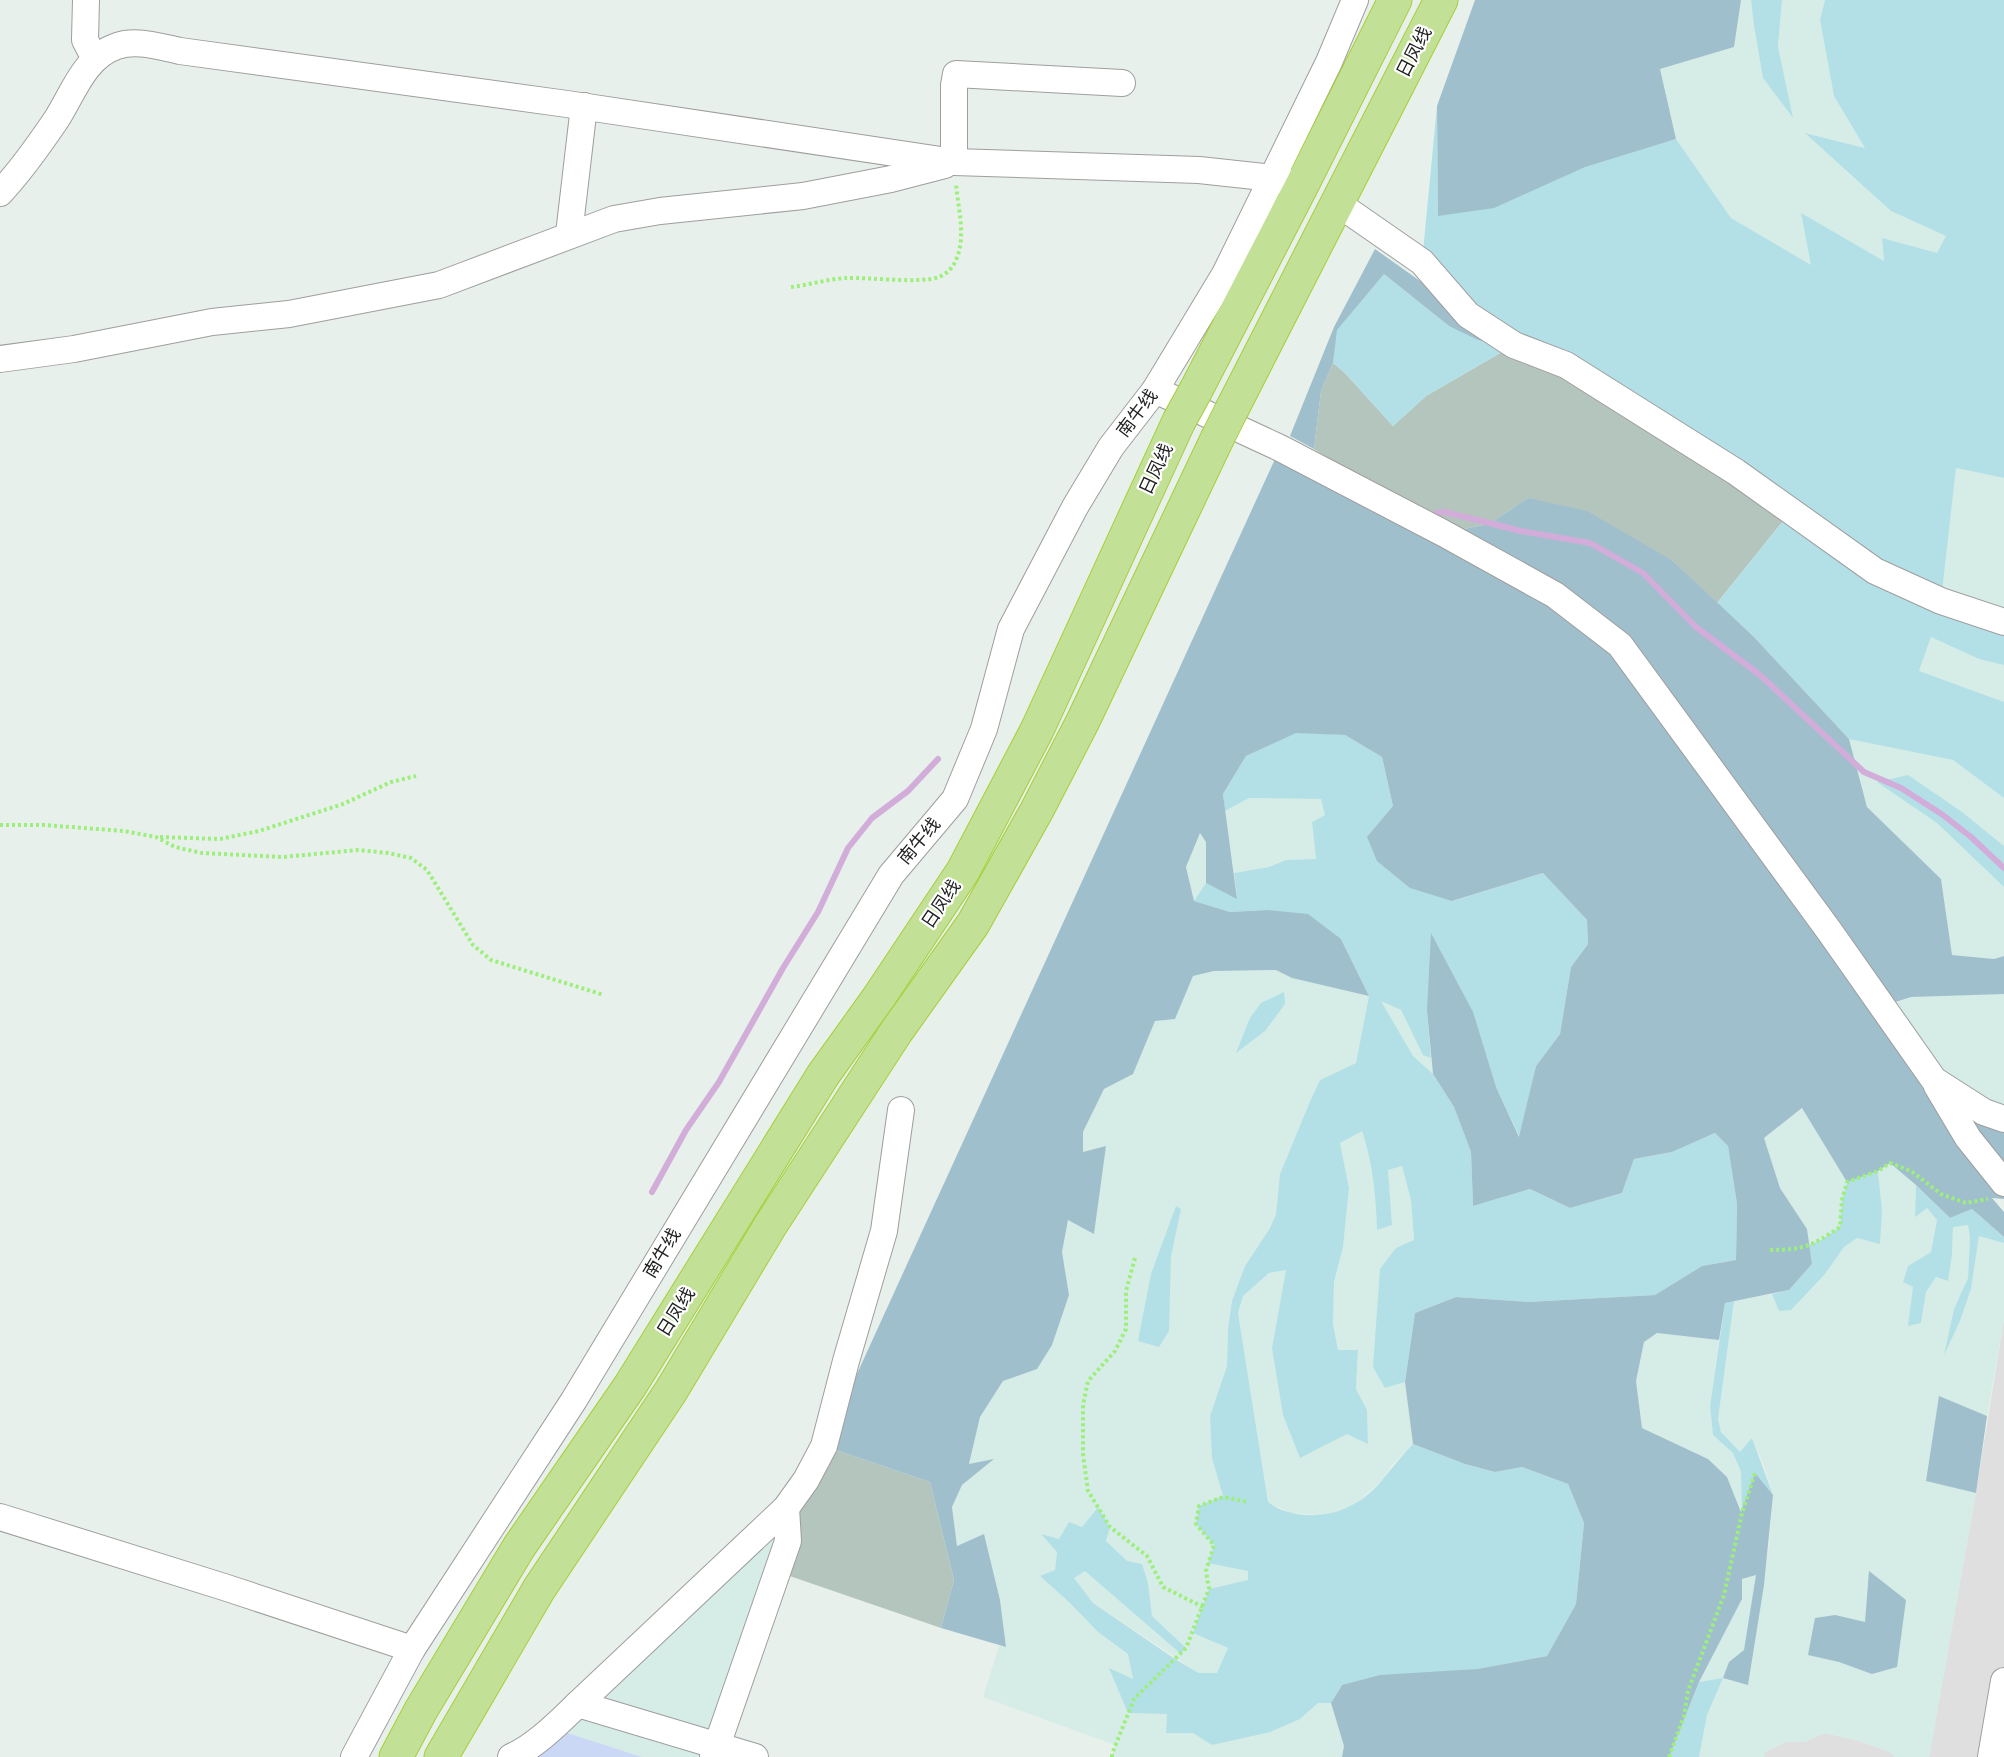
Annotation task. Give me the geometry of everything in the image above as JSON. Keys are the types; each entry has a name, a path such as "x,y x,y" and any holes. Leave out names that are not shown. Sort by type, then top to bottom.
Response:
{"highway":[{"name":"日凤线","path":"396,1757 421,1710 519,1547 630,1386 823,1075 879,997 963,871 1037,730 1179,421 1196,390 1287,182 1395,0"},
{"name":"日凤线","path":"441,1757 539,1589 671,1391 770,1226 897,1032 973,924 1083,722 1217,439 1441,0"}],"street":[{"path":"86,0 85,40 95,59"},
{"name":"南牛线","path":"354,1757 412,1649 574,1400 891,875 955,799 984,729 1011,629 1075,507 1111,447 1155,390 1225,274 1287,182 1329,62 1355,0"},
{"path":"0,193 33,153 65,107 79,79 95,59 116,46 138,42 180,51 584,106 954,162 1199,170 1287,182"},
{"path":"954,162 956,74 1122,83"},
{"path":"568,234 584,106"},
{"path":"0,359 74,349 212,322 289,314 439,285 506,261 568,234 614,219 660,211 803,196 891,179 954,162"},
{"path":"1337,203 1422,262 1468,315 1514,345 1566,365 1736,472 1875,571 1941,601 2004,622"},
{"path":"1155,390 1280,448 1443,533 1554,595 1620,645 1830,932 1934,1080 1998,1190"},
{"path":"1934,1080 1983,1112 2004,1119"},
{"path":"511,1757 552,1728 578,1704 786,1508 806,1480 824,1446 884,1231 901,1110"},
{"path":"715,1751 788,1541 786,1508"},
{"path":"0,1517 225,1587 412,1649"},
{"path":"1991,1757 2004,1681"},
{"path":"578,1704 715,1751 755,1757"}],"path":[{"path":"791,287 844,278 936,278 948,272 955,263 960,248 961,229 954,162"},
{"path":"0,825 44,825 124,831 156,837 220,839 259,831 343,804 391,782 416,777"},
{"path":"156,837 175,847 202,853 283,857 358,850 411,858 427,870 473,945 491,960 604,995"},
{"path":"1770,1250 1798,1250 1821,1240 1840,1227 1842,1200 1847,1182 1878,1172 1890,1163 1911,1171 1941,1194 1966,1203 1998,1190"},
{"path":"1135,1258 1126,1291 1126,1329 1115,1351 1088,1380 1083,1405 1083,1454 1088,1491 1110,1527 1147,1556 1163,1587 1203,1607"},
{"path":"1669,1757 1684,1716 1688,1691 1724,1595 1742,1513 1755,1473"},
{"path":"1112,1757 1134,1699 1186,1648 1203,1607 1209,1589 1206,1571 1214,1545 1196,1524 1199,1506 1223,1497 1248,1502"}],"shaded area":[{"path":"1475,0 1741,0 1734,47 1660,69 1676,139 1585,167 1494,208 1438,216 1437,106"},
{"path":"1741,0 1751,0 1763,78 1792,117 1778,47 1782,0 1825,0 1820,20 1834,96 1866,148 1807,133 1891,211 1946,236 1937,254 1882,238 1884,261 1801,214 1812,266 1731,218 1676,139 1660,69 1734,47"},
{"path":"1751,0 1782,0 1778,47 1793,118 1763,78"},
{"path":"1825,0 2004,0 2004,478 1956,468 1941,601 2004,622 2004,665 1979,659 1931,637 1919,671 2004,702 2004,798 1953,760 1849,739 1754,637 1717,603 1791,511 1514,345 1426,396 1393,426 1333,363 1336,330 1384,274 1449,326 1422,262 1437,106 1438,216 1585,166 1676,139 1731,218 1811,265 1801,213 1884,261 1882,238 1937,253 1946,236 1891,211 1805,133 1865,148 1834,96 1820,20"},
{"path":"1375,249 1514,345 1478,340 1449,326 1384,274 1337,330 1333,363 1321,391 1314,449 1290,436 1334,327"},
{"path":"1514,345 1791,511 1717,603 1673,561 1528,498 1489,524 1443,533 1314,449 1321,391 1333,363 1393,426 1426,396"},
{"path":"1280,448 1443,533 1489,524 1528,498 1587,511 1673,561 1754,637 1849,739 1867,807 1941,879 1952,955 1994,959 2004,956 2004,994 1911,997 1883,1006 1934,1080 2004,1119 2004,1199 1992,1198 2004,1212 2004,1237 1972,1209 1950,1218 1890,1163 1878,1171 1847,1182 1802,1108 1764,1138 1780,1188 1807,1229 1812,1264 1789,1290 1725,1303 1719,1340 1657,1333 1644,1342 1636,1381 1642,1428 1708,1459 1727,1477 1741,1512 1755,1473 1773,1495 1764,1585 1748,1685 1723,1678 1729,1662 1744,1650 1756,1575 1742,1579 1742,1599 1699,1682 1669,1757 1342,1757 1344,1746 1331,1703 1342,1685 1380,1675 1477,1669 1547,1656 1576,1604 1584,1523 1568,1484 1522,1467 1495,1472 1465,1464 1413,1444 1405,1382 1415,1313 1456,1297 1528,1302 1655,1295 1702,1266 1736,1260 1737,1204 1728,1146 1715,1133 1672,1152 1634,1159 1622,1193 1570,1208 1530,1189 1473,1206 1471,1152 1454,1107 1433,1074 1427,1011 1431,933 1473,1012 1496,1087 1519,1137 1536,1066 1560,1034 1571,967 1588,944 1587,920 1543,873 1452,901 1410,888 1377,861 1367,837 1393,806 1382,757 1345,735 1296,733 1246,756 1223,794 1237,899 1206,883 1206,842 1200,833 1186,867 1194,901 1230,912 1267,910 1308,914 1341,939 1369,996 1292,978 1276,970 1214,971 1193,976 1175,1019 1155,1021 1133,1074 1104,1089 1083,1132 1083,1152 1106,1146 1094,1234 1068,1220 1062,1252 1069,1295 1052,1345 1037,1369 1003,1381 980,1417 969,1464 994,1459 962,1485 952,1507 957,1546 984,1534 1000,1600 1006,1647 941,1628 954,1580 930,1482 824,1446"},
{"path":"1956,468 2004,478 2004,622 1941,601"},
{"path":"1931,637 1979,659 2004,665 2004,702 1919,672"},
{"path":"1296,732 1345,735 1382,757 1393,806 1453,901 1543,873 1587,920 1588,944 1571,967 1560,1034 1536,1066 1520,1138 1496,1087 1427,1011 1431,1058 1423,1055 1401,1010 1381,1001 1413,1056 1433,1074 1454,1107 1471,1152 1473,1206 1530,1189 1570,1208 1622,1193 1634,1159 1672,1152 1715,1133 1728,1146 1737,1204 1736,1260 1702,1266 1655,1295 1528,1302 1456,1297 1415,1313 1405,1382 1385,1388 1373,1367 1380,1269 1396,1248 1414,1240 1411,1200 1402,1166 1388,1170 1392,1225 1377,1230 1373,1180 1362,1131 1340,1143 1349,1188 1343,1247 1334,1282 1333,1324 1338,1350 1358,1350 1356,1389 1367,1410 1368,1444 1347,1434 1300,1458 1283,1415 1272,1348 1286,1270 1269,1273 1243,1296 1238,1313 1268,1502 1283,1511 1302,1515 1328,1514 1341,1510 1364,1498 1374,1489 1413,1444 1465,1464 1495,1472 1522,1467 1568,1484 1584,1523 1576,1604 1547,1656 1477,1669 1342,1685 1331,1703 1318,1703 1300,1719 1270,1732 1212,1745 1193,1733 1166,1733 1167,1714 1128,1713 1109,1668 1133,1679 1128,1654 1098,1632 1040,1576 1055,1570 1057,1552 1041,1534 1059,1539 1069,1522 1082,1527 1098,1507 1110,1527 1106,1541 1127,1561 1142,1564 1148,1583 1152,1616 1186,1648 1181,1654 1085,1571 1074,1578 1093,1603 1175,1659 1199,1673 1217,1673 1228,1648 1193,1633 1209,1589 1248,1580 1248,1571 1208,1563 1214,1545 1196,1524 1199,1506 1223,1496 1212,1458 1210,1416 1227,1366 1228,1329 1232,1301 1245,1266 1270,1228 1276,1214 1280,1174 1320,1080 1356,1063 1369,996 1341,939 1267,910 1230,912 1194,901 1206,883 1237,898 1234,873 1269,867 1286,860 1316,859 1312,822 1325,815 1321,799 1249,798 1225,811 1223,794 1246,756"},
{"path":"1849,739 1953,760 2004,798 2004,846 1962,812 1878,782 1937,823 2004,887 2004,956 1994,959 1952,955 1941,879 1867,807"},
{"path":"1908,775 1962,812 2004,846 2004,887 1937,823 1877,782"},
{"path":"1249,798 1321,799 1326,815 1312,822 1316,859 1286,860 1269,867 1234,873 1225,811"},
{"path":"1200,832 1206,842 1206,883 1194,901 1186,867"},
{"path":"1276,970 1292,978 1369,996 1356,1063 1320,1080 1280,1174 1276,1214 1270,1228 1245,1266 1228,1329 1227,1366 1210,1416 1213,1458 1223,1497 1248,1571 1248,1580 1209,1589 1193,1632 1229,1649 1217,1673 1199,1673 1093,1603 1073,1578 1085,1570 1180,1653 1186,1648 1152,1616 1148,1583 1106,1541 1097,1507 1082,1527 1059,1539 1042,1535 1057,1552 1055,1570 1040,1576 1098,1632 1128,1654 1133,1680 1110,1669 1167,1714 1166,1733 1193,1733 1212,1745 1300,1719 1318,1703 1331,1703 1344,1746 1342,1757 1112,1757 1115,1745 983,1697 999,1646 1006,1647 1000,1600 984,1535 957,1546 952,1507 962,1485 993,1460 969,1465 980,1417 1003,1381 1037,1369 1069,1295 1062,1252 1068,1219 1094,1233 1106,1146 1082,1153 1083,1132 1104,1089 1133,1073 1155,1021 1175,1018 1193,976 1214,971"},
{"path":"1284,992 1285,1004 1265,1031 1236,1053 1250,1018 1261,1003"},
{"path":"2004,994 2004,1119 1934,1080 1882,1007 1911,997"},
{"path":"1380,1000 1401,1010 1423,1055 1431,1058 1433,1074 1413,1056"},
{"path":"1803,1108 1847,1182 1842,1200 1840,1227 1809,1245 1807,1229 1780,1188 1764,1138"},
{"path":"1362,1130 1370,1155 1376,1195 1377,1230 1392,1225 1388,1170 1402,1166 1411,1200 1414,1241 1396,1248 1385,1388 1405,1382 1413,1444 1392,1465 1382,1480 1353,1506 1323,1516 1288,1512 1268,1502 1238,1313 1243,1296 1269,1273 1286,1270 1272,1348 1300,1458 1348,1433 1368,1444 1367,1410 1356,1389 1358,1351 1338,1350 1333,1324 1334,1282 1343,1247 1349,1188 1340,1143"},
{"path":"1890,1163 1916,1185 1915,1216 1927,1208 1937,1220 1931,1252 1908,1266 1903,1282 1913,1286 1921,1323 1926,1292 1936,1277 1947,1281 1952,1255 1953,1226 1968,1225 1970,1238 1968,1278 1954,1309 1945,1351 1960,1321 1971,1289 1979,1235 2004,1243 2004,1319 1987,1416 1939,1397 1926,1481 1976,1493 1929,1757 1895,1757 1890,1752 1856,1740 1825,1733 1804,1742 1784,1742 1765,1752 1764,1757 1699,1757 1707,1715 1723,1678 1699,1682 1742,1599 1742,1579 1757,1575 1744,1651 1729,1662 1748,1684 1769,1545 1773,1495 1752,1438 1741,1453 1721,1432 1718,1419 1734,1301 1772,1294 1779,1311 1825,1274 1844,1247 1857,1238 1882,1210 1878,1171"},
{"path":"1878,1171 1882,1210 1880,1244 1857,1238 1844,1247 1825,1274 1791,1310 1779,1311 1772,1294 1789,1290 1812,1264 1809,1245 1840,1227 1842,1200 1847,1182"},
{"path":"1916,1185 1950,1218 1972,1209 2004,1237 2004,1243 1979,1236 1971,1289 1960,1321 1944,1355 1954,1309 1968,1278 1970,1238 1968,1225 1953,1227 1948,1281 1936,1277 1926,1292 1921,1323 1908,1326 1913,1287 1903,1282 1908,1266 1931,1252 1937,1220 1927,1208 1915,1217"},
{"path":"1176,1206 1181,1209 1171,1256 1169,1331 1159,1347 1138,1341 1151,1274"},
{"path":"1734,1301 1718,1419 1721,1432 1740,1452 1752,1438 1773,1495 1755,1474 1742,1513 1741,1472 1733,1453 1713,1435 1710,1406 1725,1303"},
{"path":"2004,1319 2004,1757 1929,1757 1976,1493"},
{"path":"1657,1333 1719,1340 1710,1406 1713,1435 1733,1453 1741,1472 1742,1513 1727,1477 1708,1459 1642,1428 1636,1381 1644,1342"},
{"path":"1939,1396 1987,1416 1976,1493 1926,1481"},
{"path":"824,1446 930,1482 954,1580 941,1628 778,1572 786,1508"},
{"path":"786,1508 713,1757 642,1757 552,1728"},
{"path":"1869,1571 1906,1600 1897,1667 1872,1674 1839,1662 1808,1655 1815,1618 1835,1615 1865,1622"},
{"path":"1723,1678 1707,1715 1699,1757 1669,1757 1699,1682"},
{"path":"552,1728 642,1757 528,1757"},
{"path":"1825,1733 1856,1740 1890,1752 1895,1757 1764,1757 1765,1752 1785,1742 1804,1742"}],"waterway":[{"path":"1436,513 1445,512 1521,531 1590,543 1643,573 1696,627 1760,675 1864,772 1901,788 1943,815 2004,868"},
{"path":"652,1192 686,1130 719,1082 783,968 818,912 848,848 872,818 908,791 938,759"}]}
